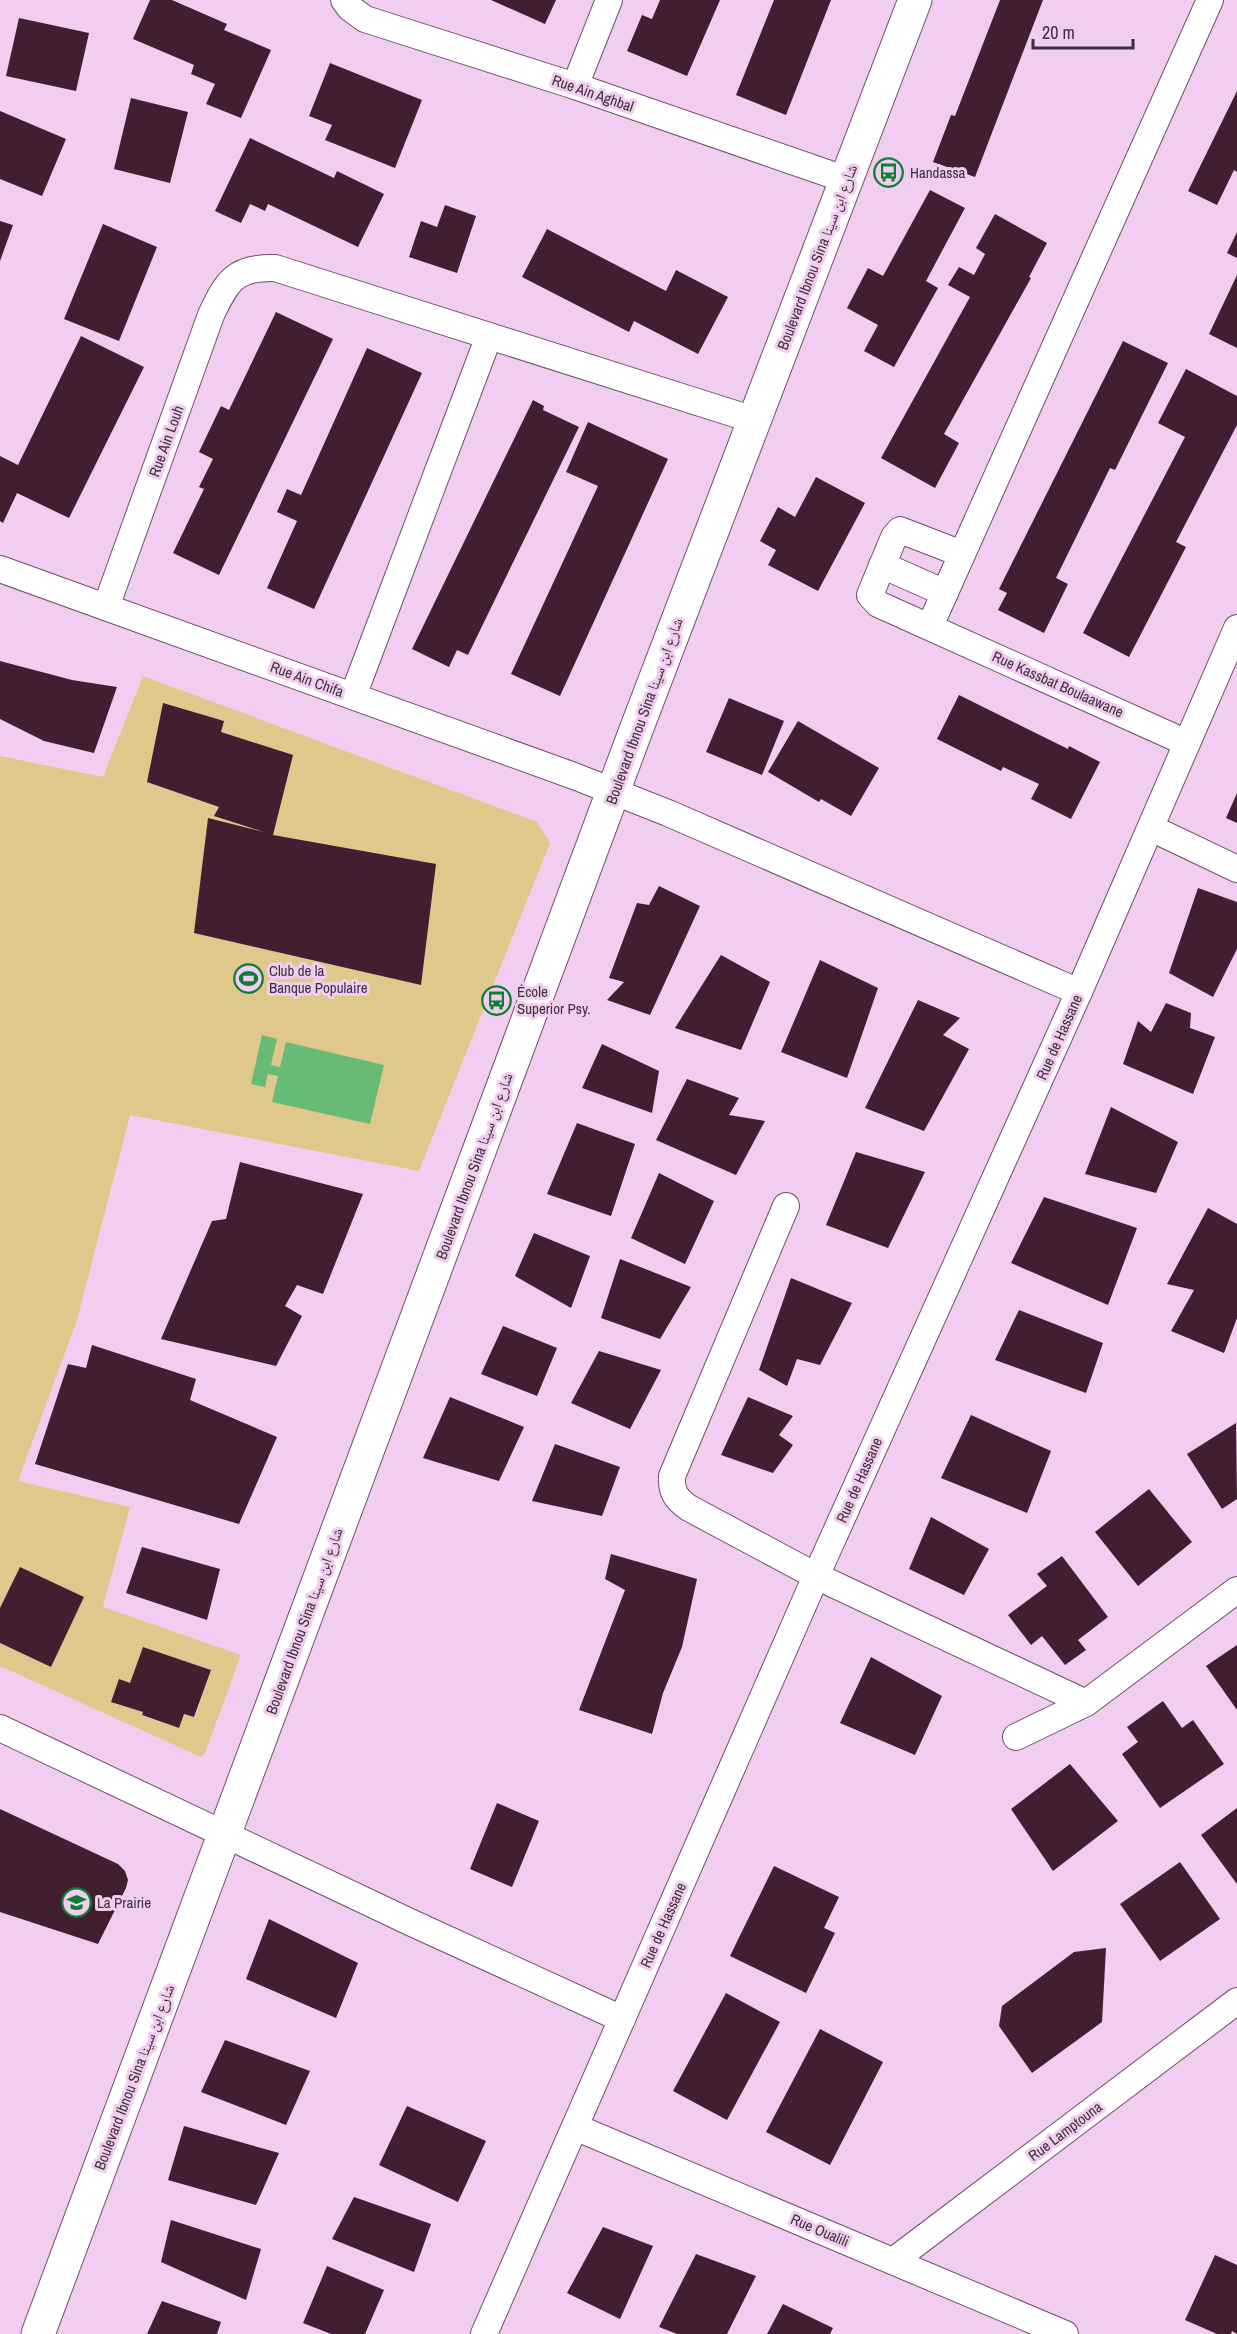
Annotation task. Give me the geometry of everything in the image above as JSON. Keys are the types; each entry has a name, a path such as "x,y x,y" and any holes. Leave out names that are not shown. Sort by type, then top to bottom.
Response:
{"main road":[{"name":"Boulevard Ibnou Sina شارع ابن سينا","path":"38,2334 614,792 915,0"}],"street":[{"name":"Rue Ain Aghbal","path":"344,0 350,8 365,19 575,86 847,180"},
{"path":"575,86 609,0"},
{"path":"930,626 1210,0"},
{"name":"Rue Ain Louh","path":"106,607 211,315 222,292 233,278 255,267 275,268 489,336"},
{"path":"353,696 489,336 754,420"},
{"path":"945,592 882,565 900,530 962,554"},
{"name":"Rue Kassbat Boulaawane","path":"882,565 870,595 878,604 1187,743"},
{"name":"Rue Ain Chifa","path":"0,569 353,696 668,813 1079,992"},
{"name":"Rue de Hassane","path":"484,2334 816,1576 1079,992 1237,628"},
{"path":"1150,828 1237,869"},
{"path":"786,1206 672,1476 671,1489 678,1500 689,1508 816,1576 1086,1702"},
{"path":"1017,1737 1086,1702 1237,1590"},
{"path":"0,1728 224,1835 622,2019"},
{"name":"Rue Lamptouna","path":"893,2261 1237,2001"},
{"name":"Rue Oualili","path":"574,2127 1065,2334"}],"shaded area":[{"name":"Club de la Banque Populaire","path":"143,676 537,822 550,843 419,1171 130,1115 77,1320 18,1481 130,1507 103,1607 241,1655 205,1753 201,1757 0,1666 0,1643 51,1667 84,1597 20,1567 0,1608 0,756 103,777","holes":["143,1647 211,1670 195,1717 184,1714 179,1728 142,1716 143,1712 112,1702 119,1680 130,1683"]},
{"path":"262,1035 277,1039 271,1065 280,1067 286,1042 384,1065 370,1124 272,1102 278,1076 268,1074 265,1087 251,1084"}],"building":[{"path":"150,0 172,0 227,24 224,30 271,50 241,118 206,104 215,84 191,74 194,65 133,39"},
{"path":"491,0 556,0 545,24"},
{"path":"660,0 720,0 687,76 627,51 642,15 652,19"},
{"path":"774,0 831,0 786,115 736,95"},
{"path":"1000,0 1043,0 975,177 933,162 951,115 955,116"},
{"path":"19,18 89,33 76,91 6,76"},
{"path":"330,63 422,100 395,168 325,140 332,125 309,116"},
{"path":"1237,91 1237,172 1234,170 1217,205 1188,191"},
{"path":"131,98 188,112 170,183 114,169"},
{"path":"0,111 66,139 42,196 0,179"},
{"path":"250,138 334,178 337,171 384,194 358,247 268,204 265,211 250,204 241,223 215,211"},
{"path":"930,190 965,208 926,281 938,288 894,367 864,351 878,325 847,308 868,268 883,276"},
{"path":"445,205 476,216 457,273 409,257 421,221 437,227"},
{"path":"995,214 1047,243 1029,277 1031,278 944,434 959,443 935,488 881,458 970,297 948,285 959,267 974,275 985,254 976,248"},
{"path":"0,221 13,225 0,261"},
{"path":"103,224 157,247 119,341 64,319"},
{"path":"547,229 666,291 676,270 728,297 698,354 634,321 629,332 522,277"},
{"path":"1237,232 1237,258 1227,253"},
{"path":"1237,275 1237,348 1209,334"},
{"path":"276,312 333,339 219,575 173,553 204,489 199,487 213,459 199,452 221,406 229,410"},
{"path":"81,336 144,367 69,518 17,493 3,523 0,521 0,456 18,465"},
{"path":"1123,341 1168,363 1115,470 1110,468 1056,578 1068,584 1044,633 998,610 1007,593 999,589"},
{"path":"367,348 422,373 314,609 267,588 297,521 277,512 287,489 301,495"},
{"path":"1186,369 1237,396 1237,425 1176,542 1186,547 1129,657 1083,633 1185,437 1158,423"},
{"path":"533,400 544,406 543,410 579,427 468,655 457,650 449,667 412,649"},
{"path":"588,422 668,459 560,696 511,674 598,486 566,472"},
{"path":"816,477 865,503 818,591 768,565 776,550 760,541 778,507 795,517"},
{"path":"0,661 72,680 117,687 94,753 44,741 0,719"},
{"path":"959,695 1068,749 1069,746 1100,762 1071,819 1031,799 1039,784 1003,767 1001,771 937,739"},
{"path":"729,698 784,721 762,775 706,752"},
{"path":"163,703 224,721 221,732 293,755 273,835 436,864 421,985 194,933 208,818 264,832 214,816 219,807 147,782"},
{"path":"798,721 879,768 851,816 821,799 819,802 768,772"},
{"path":"1237,793 1237,823 1226,818"},
{"path":"659,886 700,906 650,1015 607,1000 624,982 609,978 637,903 649,905"},
{"path":"1198,888 1237,902 1237,949 1213,997 1169,973"},
{"path":"721,955 770,982 741,1050 675,1028"},
{"path":"820,960 878,988 847,1078 781,1052"},
{"path":"918,1000 960,1018 943,1035 969,1049 924,1131 865,1108"},
{"path":"1166,1003 1191,1013 1190,1028 1215,1037 1193,1094 1123,1064 1138,1021 1151,1032"},
{"path":"602,1044 659,1071 652,1113 582,1088"},
{"path":"687,1079 739,1098 729,1115 765,1121 736,1175 656,1140"},
{"path":"1111,1107 1178,1142 1156,1193 1085,1174"},
{"path":"577,1123 635,1144 611,1216 547,1194"},
{"path":"856,1152 925,1172 888,1248 826,1225"},
{"path":"240,1162 363,1194 323,1294 297,1285 285,1306 302,1316 276,1366 161,1339 212,1221 226,1219"},
{"path":"659,1173 714,1201 685,1264 631,1238"},
{"path":"1044,1197 1137,1228 1108,1305 1011,1263"},
{"path":"1208,1208 1237,1224 1237,1318 1224,1353 1171,1331 1194,1290 1167,1284"},
{"path":"534,1233 590,1256 571,1308 515,1276"},
{"path":"620,1259 691,1287 660,1339 601,1318"},
{"path":"791,1278 852,1303 820,1365 797,1359 787,1386 759,1370"},
{"path":"1019,1310 1103,1343 1086,1393 995,1360"},
{"path":"503,1326 557,1348 537,1396 481,1374"},
{"path":"92,1345 196,1379 190,1400 277,1437 239,1524 35,1464 68,1364 86,1368"},
{"path":"599,1351 661,1370 630,1429 571,1403"},
{"path":"450,1397 524,1427 499,1481 423,1458"},
{"path":"748,1397 793,1416 779,1435 793,1445 773,1473 721,1455"},
{"path":"971,1415 1051,1451 1027,1513 941,1478"},
{"path":"1236,1423 1237,1499 1222,1509 1187,1454"},
{"path":"555,1444 620,1467 602,1516 532,1501"},
{"path":"1149,1489 1192,1542 1138,1586 1095,1532"},
{"path":"931,1517 989,1549 964,1595 909,1569"},
{"path":"142,1547 220,1569 207,1620 126,1593"},
{"path":"611,1554 697,1579 682,1647 663,1693 652,1734 579,1710 625,1590 605,1579"},
{"path":"1062,1556 1108,1617 1078,1640 1086,1650 1065,1665 1042,1636 1031,1645 1008,1615 1047,1586 1037,1574"},
{"path":"20,1567 84,1597 51,1667 0,1643 0,1608"},
{"path":"1237,1645 1237,1710 1206,1666"},
{"path":"143,1647 211,1670 194,1717 184,1714 179,1728 142,1715 143,1712 111,1702 119,1679 130,1683"},
{"path":"871,1657 942,1696 915,1755 840,1723"},
{"path":"1163,1701 1182,1728 1193,1720 1224,1764 1160,1808 1122,1754 1138,1742 1127,1727"},
{"path":"1070,1764 1118,1821 1053,1871 1011,1809"},
{"path":"497,1803 539,1821 512,1887 470,1869"},
{"path":"1237,1808 1237,1884 1201,1835"},
{"path":"0,1809 118,1864 125,1871 128,1880 126,1888 98,1944 0,1912"},
{"path":"1180,1862 1220,1919 1160,1961 1120,1904"},
{"path":"774,1866 839,1897 824,1928 835,1933 806,1993 730,1956"},
{"path":"269,1919 358,1963 336,2018 246,1979"},
{"path":"1106,1948 1102,2022 1032,2073 999,2026 1002,2006 1074,1952"},
{"path":"726,1993 780,2022 727,2120 673,2091"},
{"path":"820,2029 883,2062 830,2165 766,2132"},
{"path":"225,2040 310,2071 286,2125 201,2092"},
{"path":"407,2106 486,2141 458,2202 379,2165"},
{"path":"184,2126 279,2153 256,2205 168,2180"},
{"path":"354,2197 431,2224 414,2272 332,2239"},
{"path":"171,2220 261,2249 246,2300 161,2262"},
{"path":"603,2227 653,2246 620,2319 567,2293"},
{"path":"696,2254 756,2276 727,2334 677,2334 659,2327"},
{"path":"1215,2255 1237,2265 1237,2334 1232,2331 1231,2334 1217,2334 1185,2320"},
{"path":"327,2266 384,2290 365,2334 331,2334 303,2323"},
{"path":"162,2301 221,2322 217,2334 147,2334"},
{"path":"783,2304 833,2328 830,2334 767,2334"}],"place":[{"name":"Handassa","path":"889,172"},
{"name":"Club de la Banque Populaire","path":"248,979"},
{"name":"École Superior Psy.","path":"496,1000"},
{"name":"La Prairie","path":"76,1902"}]}
